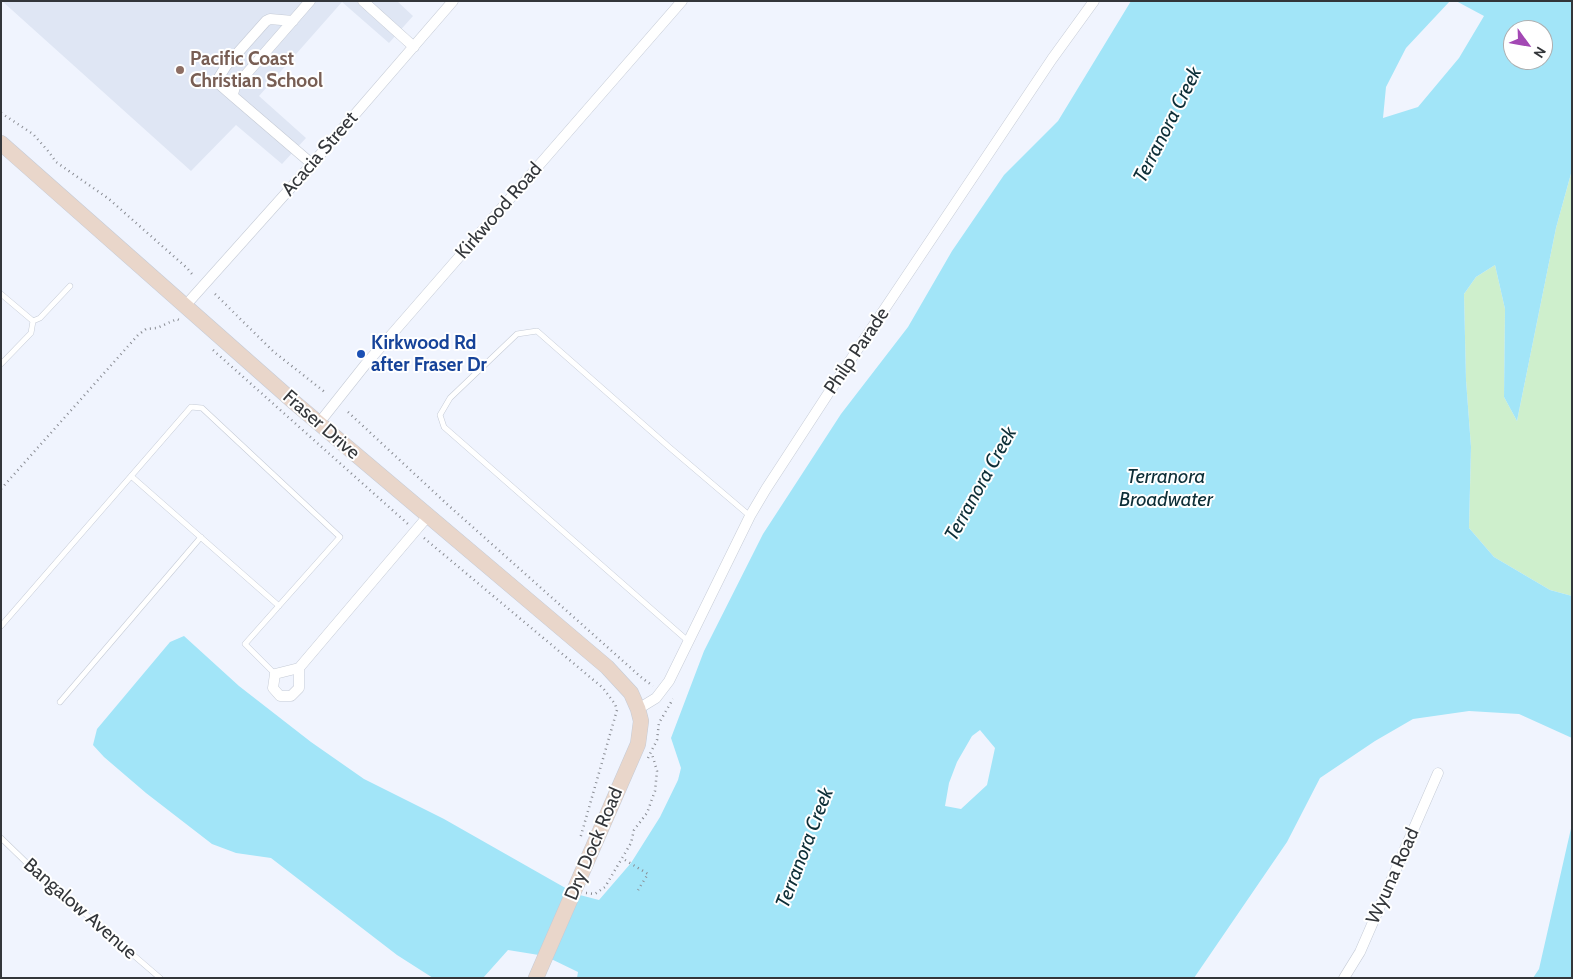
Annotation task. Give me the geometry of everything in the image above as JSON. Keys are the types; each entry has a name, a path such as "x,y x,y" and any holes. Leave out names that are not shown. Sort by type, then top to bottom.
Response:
{"street":[{"path":"234,97 235,87 310,1"},
{"path":"363,1 414,47"},
{"name":"Acacia Street","path":"185,306 312,164 453,1"},
{"name":"Kirkwood Road","path":"319,424 384,343 682,1"},
{"name":"Philp Parade","path":"638,709 656,698 669,681 750,516 766,489 837,380 1094,1"},
{"path":"293,21 270,19 266,21 226,66 218,82 312,164"},
{"name":"Fraser Drive","path":"1,144 319,424 607,667 631,693 638,709"},
{"path":"299,668 299,688 291,696 280,696 273,688 275,674 299,668 428,516"},
{"name":"Dry Dock Road","path":"538,973 638,744 641,728 638,709"},
{"name":"Wyuna Road","path":"1344,978 1360,952 1438,773"}],"lane":[{"path":"32,321 40,318 70,286"},
{"path":"1,294 32,321"},
{"path":"1,364 31,333 32,321"},
{"path":"688,641 444,427 440,415 450,398 517,334 537,331 668,447 750,516"},
{"path":"1,626 191,407 202,408 340,537 245,644 275,674"},
{"path":"131,476 279,606"},
{"path":"60,702 201,537"},
{"name":"Bangalow Avenue","path":"1,838 32,868 160,978"}],"path":[{"path":"1,113 33,134 56,162 109,199 188,268 192,274"},
{"path":"216,294 274,352 326,393"},
{"path":"1,489 138,335 146,329 157,328 177,319 184,325"},
{"path":"207,345 416,531 603,688 615,704 617,710 580,840"},
{"path":"348,412 448,505 654,687"},
{"path":"585,893 595,894 605,887 631,843 634,830 647,813 654,796 657,771 651,752"},
{"path":"625,860 648,874 638,890"}],"shaded area":[{"name":"Pacific Coast Christian School","path":"2,1 397,1 413,16 389,43 342,2 259,96 306,138 282,164 236,125 191,171"}],"green space":[{"path":"1572,170 1572,596 1550,590 1494,557 1469,528 1471,447 1466,380 1464,294 1476,277 1495,265 1505,309 1504,397 1517,421 1556,228"}],"water":[{"name":"Terranora Broadwater","path":"1131,1 1450,1 1406,48 1386,87 1383,118 1418,107 1459,58 1484,16 1456,1 1572,1 1572,170 1556,228 1517,421 1504,397 1505,309 1495,265 1476,277 1464,294 1466,380 1471,447 1469,528 1494,557 1550,590 1572,596 1572,738 1519,714 1469,711 1413,719 1375,741 1320,778 1287,842 1194,978 577,978 578,972 545,956 508,950 483,978 433,978 397,955 271,858 236,853 212,844 146,793 104,757 93,745 97,729 170,642 184,636 239,686 311,742 364,779 444,819 576,894 599,900 631,863 660,817 678,780 681,768 671,738 704,651 763,534 841,414 908,327 952,251 1004,175 1058,121","holes":["980,730 995,748 987,785 961,809 945,806 949,783 957,762 972,736"]},
{"path":"1572,824 1572,978 1533,978 1539,969"}],"place":[{"name":"Pacific Coast Christian School","path":"180,70"},
{"name":"Kirkwood Rd after Fraser Dr","path":"361,354"}],"water label":[{"name":"Terranora Creek","path":"1168,125"},
{"name":"Terranora Creek","path":"981,484"},
{"name":"Terranora Creek","path":"805,848"}]}
